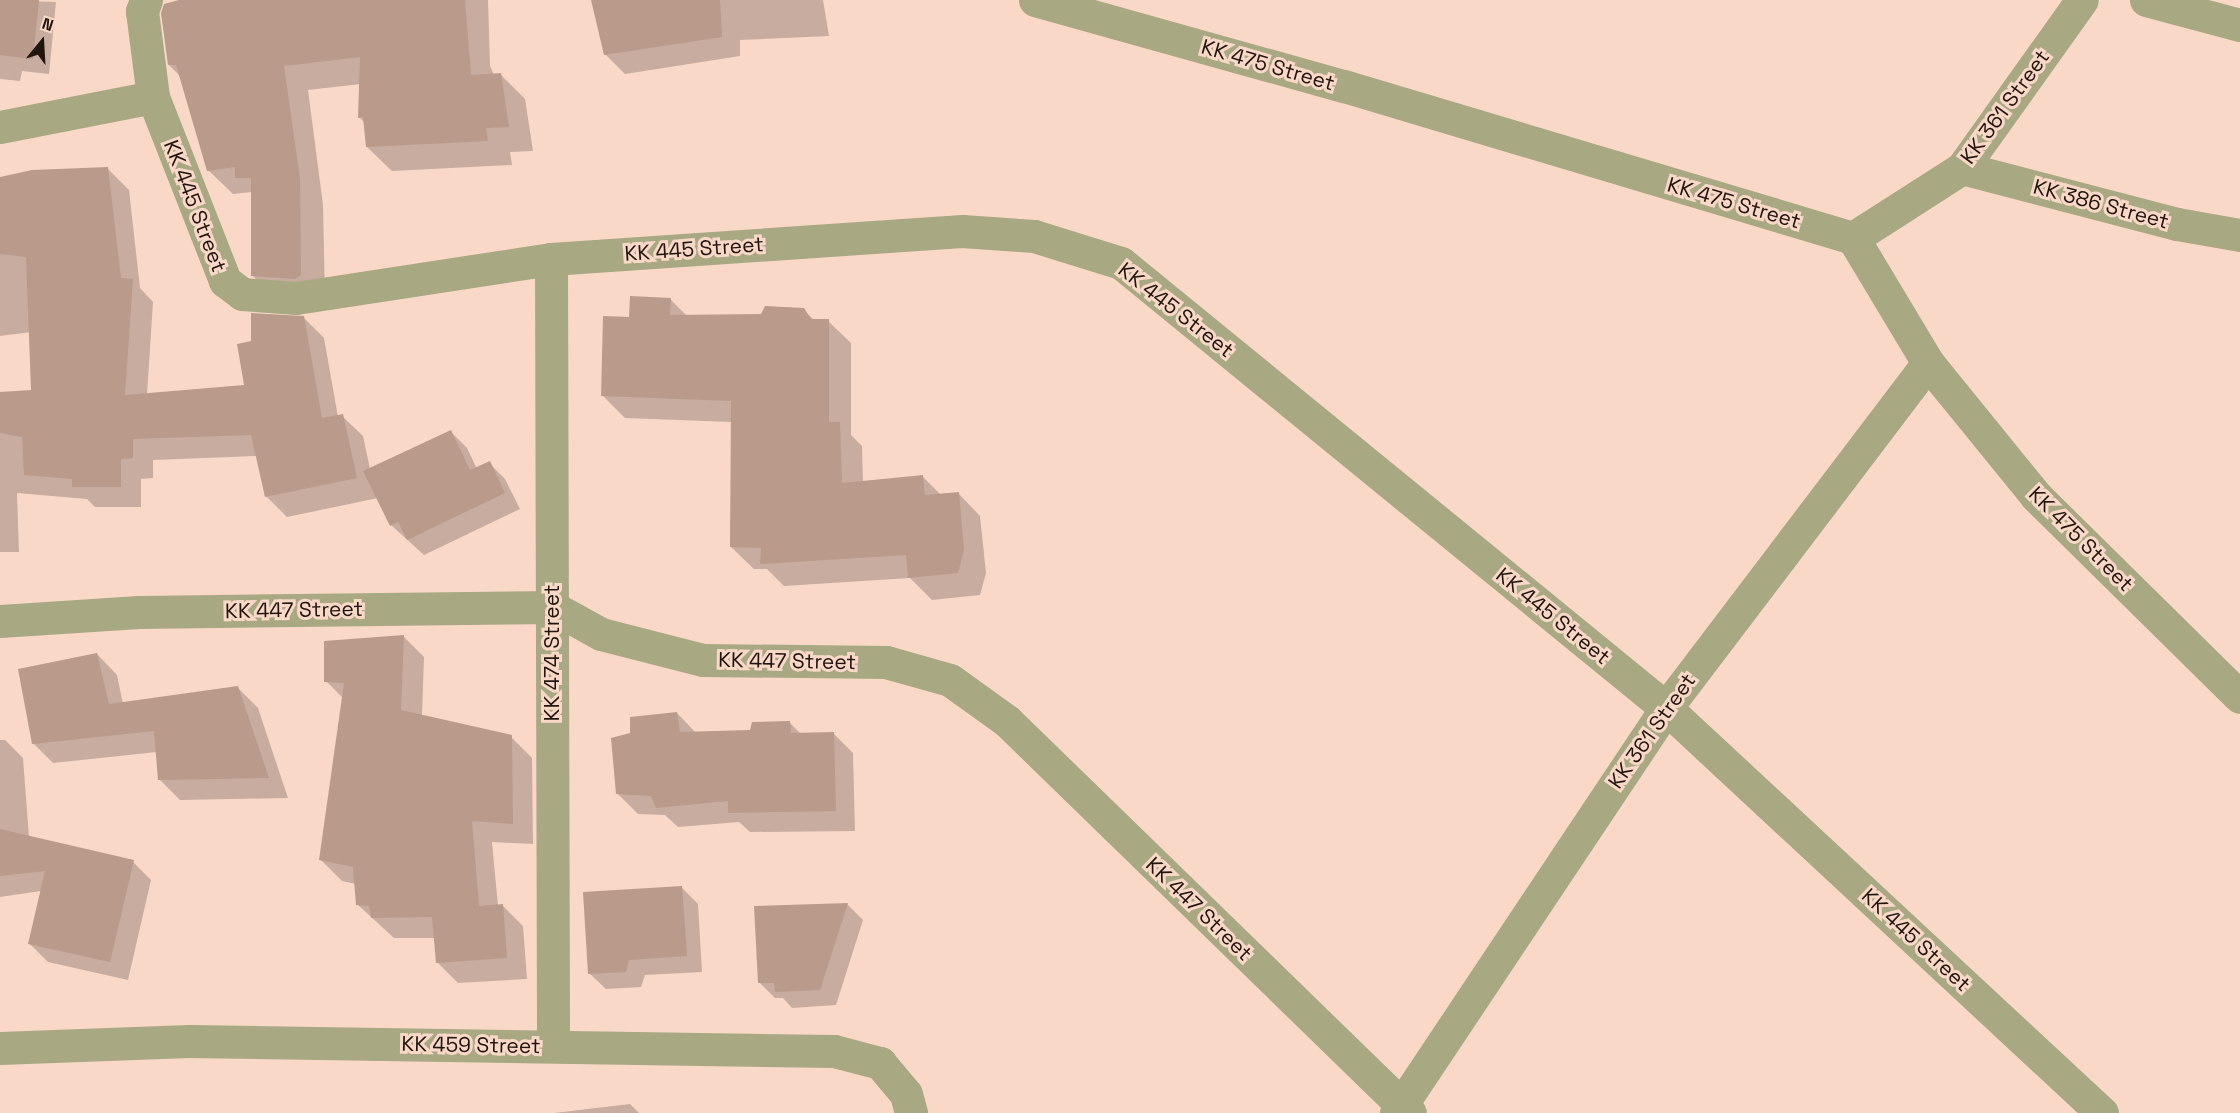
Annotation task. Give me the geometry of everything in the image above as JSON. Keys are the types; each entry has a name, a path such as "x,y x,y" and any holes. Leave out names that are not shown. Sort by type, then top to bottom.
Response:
{"street":[{"name":"KK 445 Street","path":"146,0 142,10 153,97 225,280 242,294 297,298 551,259 962,231 1034,236 1121,262 1666,708 2102,1113"},
{"name":"KK 475 Street","path":"1035,0 1344,86 1853,238 1928,363 2036,496 2240,697"},
{"name":"KK 361 Street","path":"1853,238 1962,168 2082,0"},
{"path":"2146,0 2240,25"},
{"path":"0,127 153,97"},
{"name":"KK 386 Street","path":"1962,168 2177,224 2240,235"},
{"name":"KK 474 Street","path":"551,259 553,1046"},
{"name":"KK 361 Street","path":"1402,1110 1666,708 1928,363"},
{"name":"KK 447 Street","path":"0,621 139,612 552,607 601,634 703,660 886,662 950,680 1007,721 1402,1110"},
{"name":"KK 459 Street","path":"0,1048 189,1041 834,1051 880,1063 906,1094 911,1113"}],"building":[{"path":"0,0 39,0 33,59 0,55"},
{"path":"179,0 465,0 471,75 501,73 509,127 486,128 488,141 366,147 363,117 358,118 360,57 284,66 300,179 301,275 295,279 251,276 251,178 235,178 235,167 207,171 176,65 168,65 161,13 164,4"},
{"path":"591,0 720,0 722,37 604,55"},
{"path":"108,167 121,278 133,279 125,395 244,385 237,344 251,341 251,313 304,316 322,418 343,414 357,478 265,497 251,435 133,439 133,458 121,459 121,487 72,487 72,479 24,475 22,437 0,433 0,392 31,390 26,257 0,254 0,177 32,170"},
{"path":"630,296 671,298 670,315 761,314 765,306 804,308 811,319 829,319 829,422 840,422 842,483 923,475 925,495 959,492 964,550 958,573 908,578 906,555 760,564 761,548 730,547 731,401 601,396 603,316 629,317"},
{"path":"451,430 470,470 490,461 505,493 407,540 398,522 390,526 363,471"},
{"path":"404,635 401,710 512,735 513,824 472,821 479,906 503,904 507,958 436,963 432,917 371,918 369,906 356,905 353,867 319,860 344,683 324,682 324,641"},
{"path":"97,653 109,704 238,686 269,778 158,780 154,731 32,744 18,669"},
{"path":"677,712 680,732 750,730 752,722 790,721 791,733 834,732 836,811 728,813 728,801 656,808 651,796 616,794 611,738 630,733 630,717"},
{"path":"0,829 134,860 110,962 28,944 45,871 0,876"},
{"path":"682,886 687,956 629,960 626,972 588,974 583,892"},
{"path":"848,903 820,990 775,992 774,983 758,983 754,906"}]}
